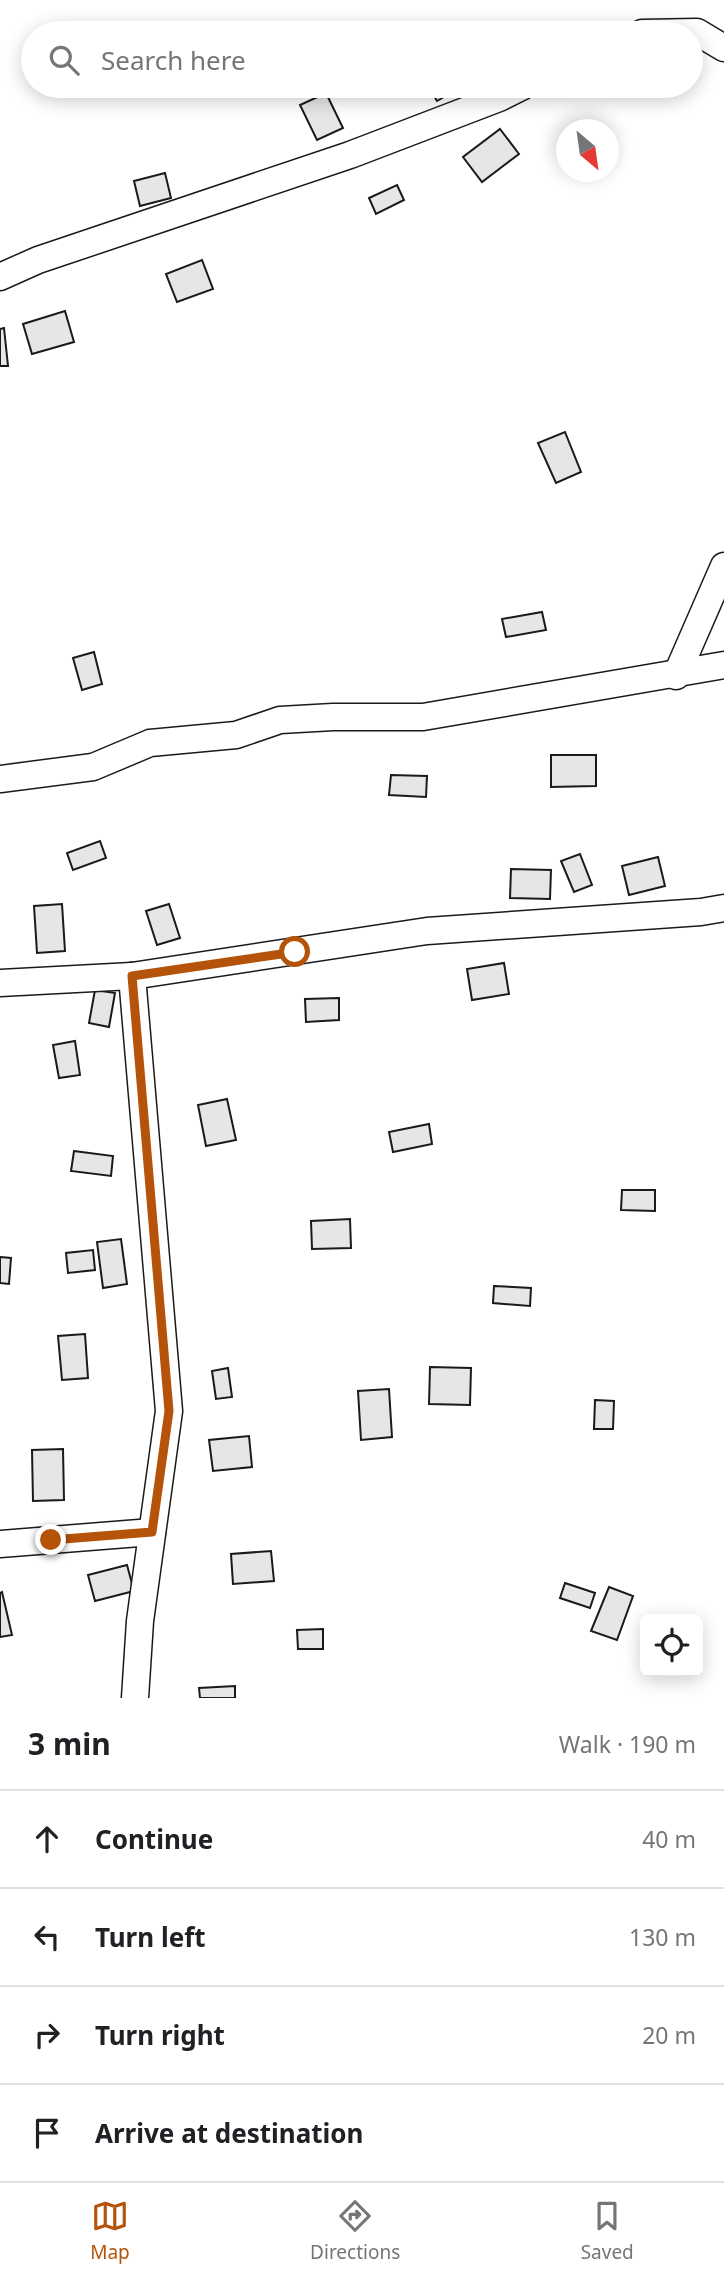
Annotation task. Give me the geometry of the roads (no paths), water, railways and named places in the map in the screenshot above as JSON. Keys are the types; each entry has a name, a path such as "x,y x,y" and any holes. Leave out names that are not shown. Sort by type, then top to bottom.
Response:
{"street":[{"path":"703,36 724,48"},
{"path":"0,277 38,260 350,155 499,98"},
{"path":"676,676 724,566"},
{"path":"0,779 93,767 150,743 236,735 281,720 423,717 676,676 724,665"},
{"path":"0,983 132,976 427,931 701,912 724,908"},
{"path":"132,976 169,1411 140,1621 135,1698"},
{"path":"0,1544 152,1532"}]}
